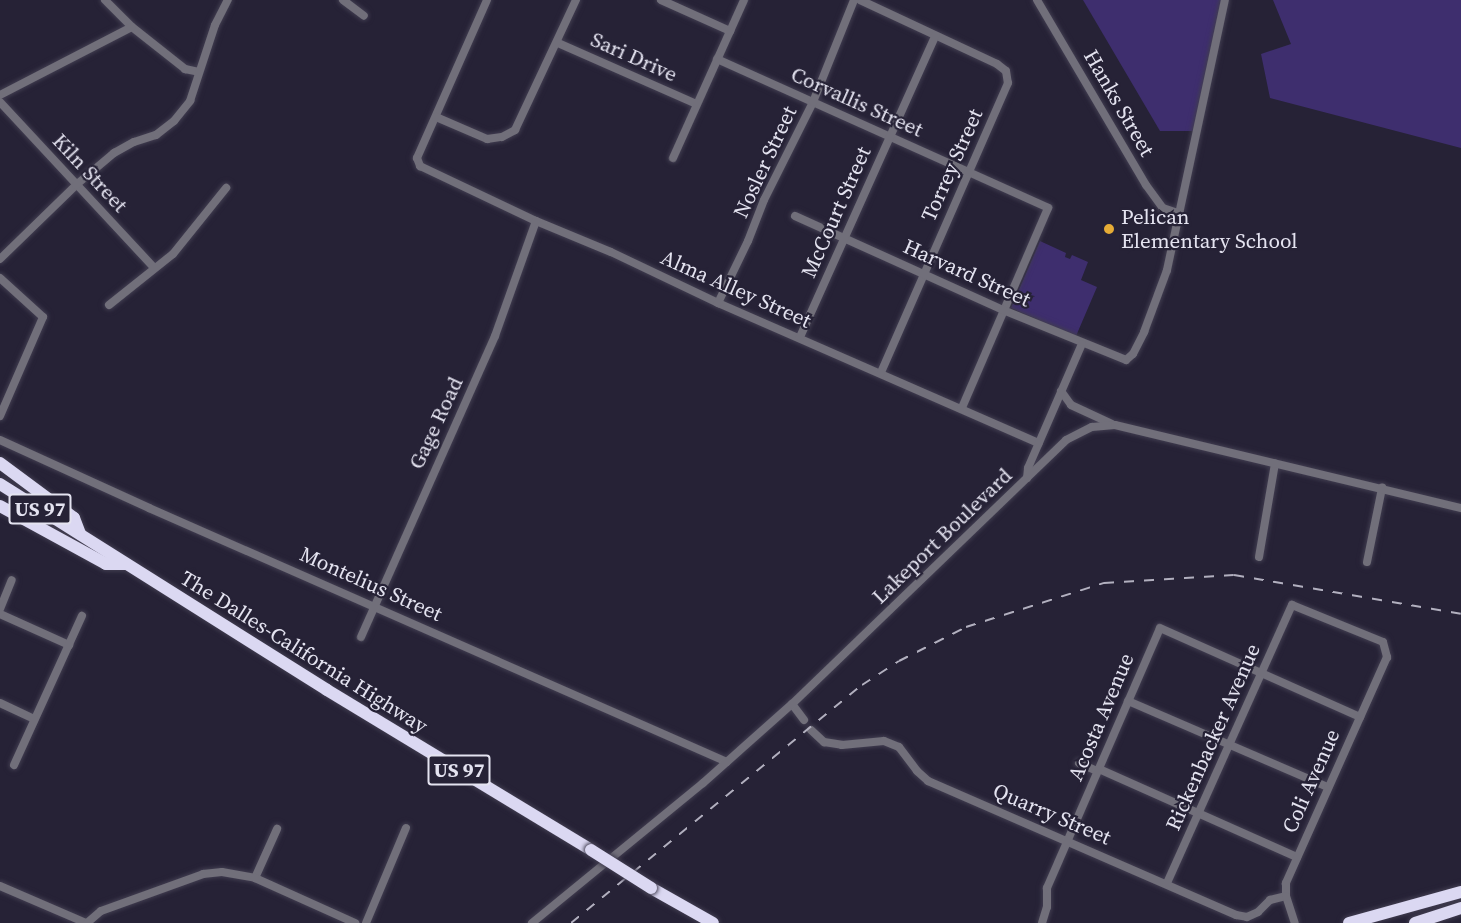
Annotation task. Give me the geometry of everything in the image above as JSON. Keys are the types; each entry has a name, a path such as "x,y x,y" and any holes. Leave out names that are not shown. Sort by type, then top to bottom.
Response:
{"highway":[{"path":"0,463 74,518 80,534"},
{"name":"The Dalles-California Highway","path":"0,484 327,690 669,900 712,923"},
{"path":"0,506 106,564 126,564"},
{"path":"1348,923 1461,892"},
{"path":"669,900 699,923"},
{"name":"US 97","path":"669,900 705,923"},
{"path":"1415,923 1461,908"}],"street":[{"path":"105,0 132,27 185,69 199,72"},
{"path":"0,259 76,185 114,153 156,135 174,121 190,100 215,24 228,0"},
{"path":"343,0 364,16"},
{"path":"487,0 436,117 488,139 502,137 515,130 576,0"},
{"path":"661,0 730,31"},
{"path":"673,158 744,0"},
{"name":"Nosler Street","path":"718,303 748,241 764,200 813,102 854,0"},
{"path":"860,0 935,36"},
{"name":"Hanks Street","path":"1037,0 1146,185 1163,208 1180,214"},
{"path":"1180,214 1225,0"},
{"path":"0,95 132,27"},
{"name":"Torrey Street","path":"881,372 1008,83 1006,71 997,64 935,36"},
{"name":"McCourt Street","path":"800,337 935,36"},
{"name":"Sari Drive","path":"558,42 696,104"},
{"name":"Corvallis Street","path":"717,59 1048,208 1003,310"},
{"name":"Kiln Street","path":"0,102 154,268"},
{"name":"Alma Alley Street","path":"436,117 417,158 420,166 718,303 881,372 1038,443"},
{"path":"109,305 173,254 225,188"},
{"name":"Harvard Street","path":"795,216 1003,310 1125,360 1133,354 1148,321 1167,270 1180,214"},
{"name":"Gage Road","path":"361,637 495,336 536,221"},
{"path":"0,278 43,317 0,416"},
{"path":"962,408 1003,310"},
{"path":"1027,478 1038,443 1082,344"},
{"path":"1061,391 1071,405 1115,425"},
{"name":"Lakeport Boulevard","path":"532,923 727,762 792,705 1066,440 1092,427 1115,425 1461,508"},
{"name":"Montelius Street","path":"0,440 149,508 727,762"},
{"path":"1259,557 1275,463"},
{"path":"1367,562 1382,488"},
{"path":"12,580 0,611 69,645"},
{"name":"Coli Avenue","path":"1286,896 1286,883 1297,857 1388,657 1383,642 1292,605"},
{"name":"Rickenbacker Avenue","path":"1167,883 1292,605"},
{"path":"14,765 82,616"},
{"name":"Acosta Avenue","path":"1042,923 1047,907 1047,888 1160,628 1261,672"},
{"path":"1261,672 1360,717"},
{"path":"1128,700 1328,787"},
{"path":"0,703 35,719"},
{"path":"792,705 804,720"},
{"name":"Quarry Street","path":"811,730 824,742 842,745 884,741 899,747 917,771 928,781 1247,917 1258,912 1270,900 1286,896"},
{"path":"1079,763 1297,857"},
{"path":"366,923 406,828"},
{"path":"255,878 277,829"},
{"path":"0,886 86,923 101,911 203,874 222,872 255,878 355,923"},
{"path":"1286,896 1295,923"}],"shaded area":[{"path":"1083,0 1225,0 1197,131 1160,131"},
{"path":"1273,0 1461,0 1461,148 1270,98 1261,54 1291,44"},
{"path":"1040,241 1066,253 1065,257 1070,259 1072,255 1088,262 1081,280 1097,287 1076,336 1011,308"}],"railway":[{"path":"571,923 862,685 899,661 966,627 1104,583 1234,575 1461,614"}],"place":[{"name":"Pelican Elementary School","path":"1109,229"}]}
